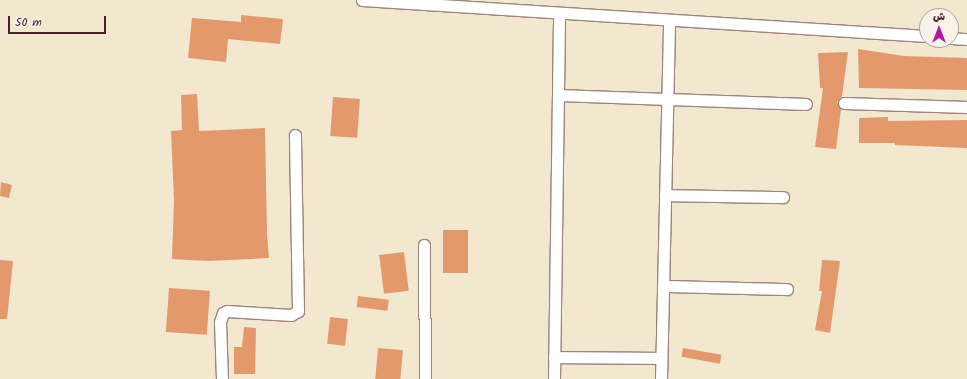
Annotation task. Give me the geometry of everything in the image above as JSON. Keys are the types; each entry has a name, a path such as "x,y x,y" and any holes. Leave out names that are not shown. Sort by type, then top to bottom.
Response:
{"street":[{"path":"362,0 919,36"},
{"path":"554,379 559,13"},
{"path":"661,379 669,20"},
{"path":"558,95 667,101 806,104"},
{"path":"844,103 967,108"},
{"path":"222,379 220,322 223,313 227,311 291,315 298,311 295,136"},
{"path":"665,195 783,197"},
{"path":"424,245 425,379"},
{"path":"663,286 787,289"},
{"path":"554,357 661,358"}],"building":[{"path":"241,15 283,19 280,44 228,39 226,62 188,58 192,18 241,22"},
{"path":"858,49 904,56 967,58 967,90 859,88"},
{"path":"848,52 842,96 837,102 841,109 836,149 815,147 823,88 820,88 818,53"},
{"path":"197,94 199,131 265,128 267,234 269,258 208,261 172,259 174,200 171,131 182,130 181,95"},
{"path":"333,97 360,99 357,138 330,136"},
{"path":"888,117 888,121 967,120 967,148 895,145 895,143 859,143 859,118"},
{"path":"1,182 12,185 9,198 0,196"},
{"path":"443,230 468,230 468,273 443,273"},
{"path":"404,252 409,291 384,294 379,255"},
{"path":"0,260 13,261 7,319 0,319"},
{"path":"822,260 840,261 830,333 815,330 822,291 819,291"},
{"path":"169,288 210,291 207,335 166,332"},
{"path":"358,296 389,300 387,311 357,307"},
{"path":"330,317 348,319 345,346 327,344"},
{"path":"244,327 256,328 255,374 234,374 234,347 242,347"},
{"path":"378,348 403,350 400,379 375,379"},
{"path":"683,348 721,355 720,364 681,357"}]}
